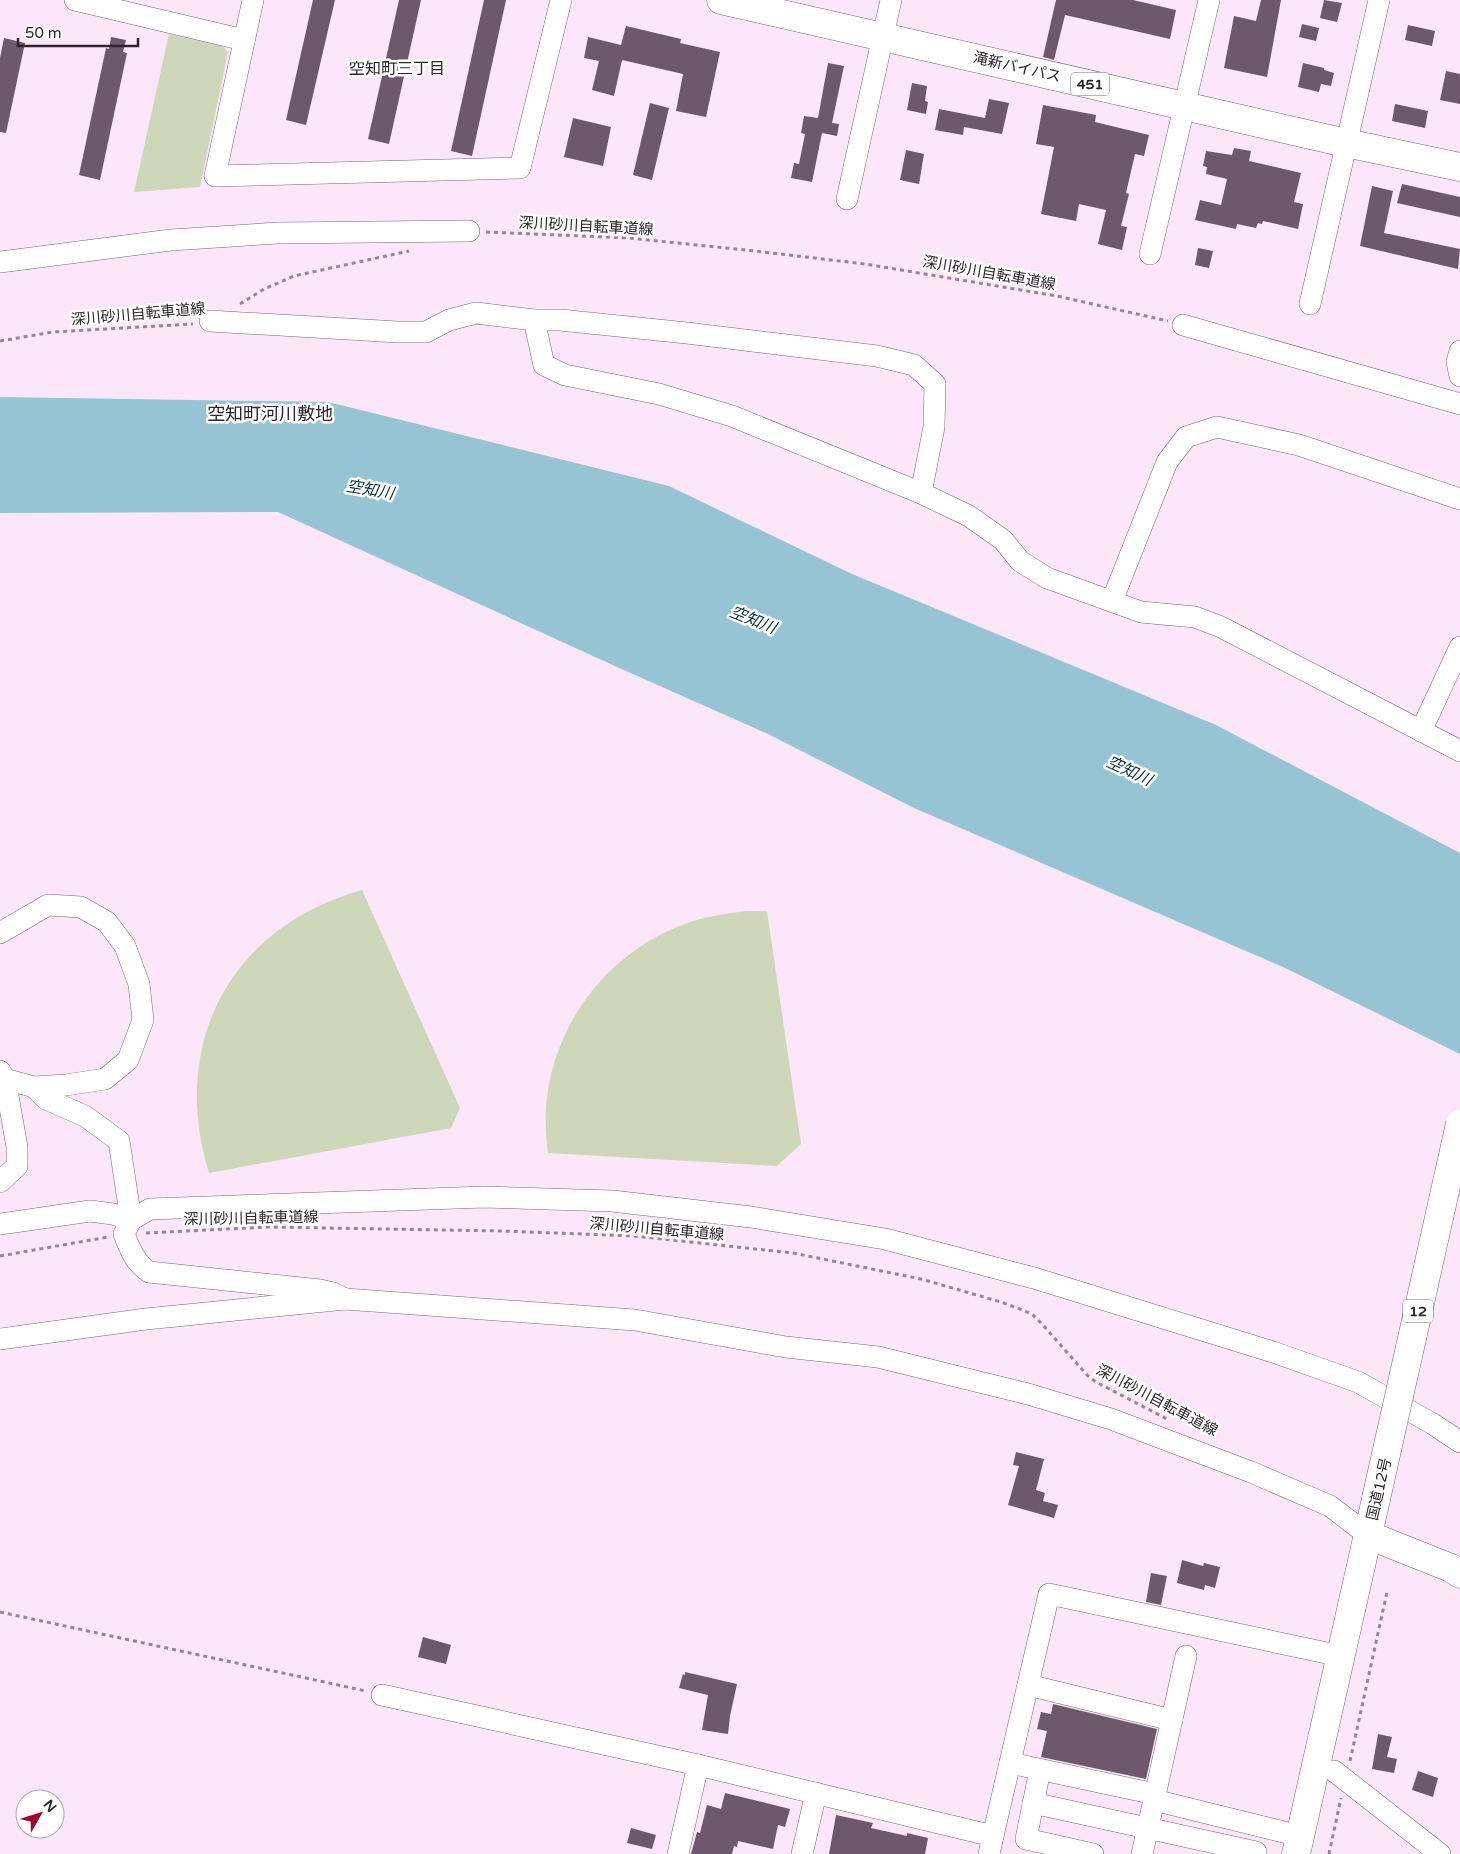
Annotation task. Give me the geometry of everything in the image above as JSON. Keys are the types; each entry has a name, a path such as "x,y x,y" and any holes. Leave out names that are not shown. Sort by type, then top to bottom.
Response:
{"main road":[{"name":"滝新バイパス","path":"721,0 1346,143 1460,167"},
{"name":"国道12号","path":"1304,1848 1340,1776 1377,1539 1460,1124"},
{"name":"国道12号","path":"1384,1504 1460,1203"},
{"name":"国道12号","path":"1304,1848 1341,1656 1377,1539"},
{"path":"1377,1539 1451,1568 1460,1574"}],"street":[{"path":"75,0 244,40"},
{"path":"253,0 215,176 520,168 562,0"},
{"path":"847,199 890,0"},
{"path":"1150,254 1186,106 1209,0"},
{"path":"1310,304 1378,0"},
{"path":"0,262 171,240 332,232 469,231"},
{"path":"210,322 426,332 450,320 476,313 687,333 877,356 914,365 935,384 934,427 921,493"},
{"path":"534,320 544,365 564,375 660,394 732,416 921,493 969,516 1002,540 1020,561 1047,578 1141,612 1195,617 1221,627 1460,752"},
{"path":"1183,325 1460,404"},
{"path":"1112,601 1167,462 1186,437 1217,427 1299,445 1460,499"},
{"path":"1421,730 1460,647"},
{"path":"0,933 48,905 81,907 107,922 125,946 139,984 143,1020 128,1060 105,1079 66,1085 34,1086 3,1075"},
{"path":"0,1182 16,1166 17,1146 3,1075"},
{"path":"34,1086 46,1099 85,1116 119,1141 131,1252 138,1263 149,1272 320,1290 333,1293 345,1299"},
{"path":"128,1227 150,1209 484,1197 612,1201 771,1220 885,1239 1034,1278 1273,1352 1358,1382 1433,1424 1460,1442"},
{"path":"0,1224 90,1211 113,1214 128,1227"},
{"path":"0,1340 146,1319 345,1299 635,1320 786,1347 878,1358 1028,1394 1111,1419 1251,1472 1330,1506 1377,1539"},
{"path":"382,1695 816,1793 991,1845 1049,1594 1341,1656"},
{"path":"1142,1854 1186,1656"},
{"path":"1028,1685 1172,1720"},
{"path":"1010,1763 1155,1797 1304,1848"},
{"path":"678,1854 698,1765"},
{"path":"1040,1770 1026,1839 1093,1854"},
{"path":"1340,1776 1440,1854"},
{"path":"802,1854 816,1793"},
{"path":"1033,1803 1256,1852 1256,1854"}],"path":[{"name":"深川砂川自転車道線","path":"469,231 629,238 865,264 1057,296 1183,325"},
{"name":"深川砂川自転車道線","path":"0,341 53,332 210,322 264,289 294,276 411,251"},
{"name":"深川砂川自転車道線","path":"0,1256 128,1227 502,1231 634,1236 793,1253 920,1279 1001,1302 1025,1311 1033,1315 1087,1375 1096,1382 1172,1422"},
{"path":"1329,1854 1340,1776 1387,1592"},
{"path":"0,1612 382,1695"}],"green space":[{"path":"169,34 222,46 228,52 200,187 134,192"},
{"path":"362,890 460,1108 451,1128 209,1173 199,1125 197,1079 205,1036 221,997 245,962 277,932 316,907"},
{"path":"745,911 767,911 801,1144 777,1166 548,1153 546,1107 550,1077 559,1048 572,1021 588,996 607,974 630,954 655,938 697,920"}],"water":[{"name":"空知川","path":"0,397 328,402 669,486 852,574 1216,725 1460,853 1460,1054 1283,967 914,808 768,734 278,512 0,513"}],"building":[{"path":"313,0 335,0 306,125 286,120"},
{"path":"399,0 421,0 389,144 368,139"},
{"path":"484,0 506,0 472,156 451,151"},
{"path":"1056,0 1133,0 1176,10 1170,39 1065,15 1054,60 1043,57"},
{"path":"1261,0 1281,0 1267,77 1224,68 1234,16 1256,21"},
{"path":"1324,0 1342,3 1337,22 1320,18"},
{"path":"1302,24 1319,28 1316,41 1299,37"},
{"path":"1408,25 1435,31 1432,46 1405,40"},
{"path":"626,26 681,39 680,43 720,52 706,117 676,111 683,74 622,60 614,96 592,90 599,61 584,58 588,37 621,45"},
{"path":"111,37 126,40 123,52 127,53 100,180 79,175 106,48 109,49"},
{"path":"4,38 25,43 6,133 0,132 0,58"},
{"path":"828,63 844,66 832,123 839,124 837,136 822,133 812,182 791,178 794,163 799,164 805,134 801,133 804,116 818,118"},
{"path":"1303,63 1324,68 1324,70 1334,73 1331,86 1321,84 1319,92 1298,87"},
{"path":"1446,71 1460,74 1460,104 1440,100"},
{"path":"912,83 927,86 925,101 928,102 926,114 907,110"},
{"path":"989,99 1009,103 1002,134 964,127 963,135 935,130 939,109 985,118"},
{"path":"650,103 669,108 652,180 633,175"},
{"path":"1395,104 1428,111 1425,128 1392,121"},
{"path":"1043,105 1096,115 1095,122 1149,135 1144,156 1135,154 1126,193 1129,194 1121,226 1127,227 1122,250 1098,244 1106,210 1079,204 1076,221 1041,214 1054,147 1036,144"},
{"path":"573,118 611,127 603,166 564,157"},
{"path":"1234,148 1251,151 1249,161 1301,173 1294,202 1303,204 1298,229 1263,221 1262,224 1258,223 1256,228 1237,224 1236,229 1195,220 1200,200 1221,205 1227,179 1206,174 1207,167 1203,166 1206,151 1232,155"},
{"path":"906,150 924,154 919,184 900,180"},
{"path":"1402,184 1460,197 1460,217 1397,203"},
{"path":"1372,186 1393,191 1384,233 1460,249 1458,269 1360,246"},
{"path":"1198,248 1213,251 1209,268 1195,265"},
{"path":"1016,1452 1044,1459 1036,1490 1045,1493 1043,1501 1058,1505 1054,1518 1008,1505 1019,1466 1013,1465"},
{"path":"1182,1560 1203,1566 1204,1563 1220,1567 1215,1588 1205,1585 1204,1590 1177,1583"},
{"path":"1151,1573 1167,1576 1161,1605 1146,1602"},
{"path":"423,1637 451,1645 446,1664 418,1657"},
{"path":"685,1672 737,1684 728,1734 702,1730 708,1695 679,1688"},
{"path":"1053,1704 1157,1729 1146,1779 1041,1757 1047,1731 1037,1729 1041,1712 1051,1714"},
{"path":"1378,1734 1392,1737 1387,1757 1397,1759 1394,1773 1372,1769"},
{"path":"1418,1771 1438,1778 1433,1797 1412,1790"},
{"path":"725,1793 790,1809 785,1827 778,1825 773,1849 738,1841 737,1847 734,1846 732,1854 691,1854 697,1832 700,1833 707,1805 721,1809"},
{"path":"836,1815 873,1823 871,1828 907,1836 907,1833 928,1838 925,1854 829,1854"},
{"path":"631,1828 656,1835 652,1849 627,1843"}],"district":[{"name":"空知町三丁目","path":"397,69"},
{"name":"空知町河川敷地","path":"270,414"}]}
